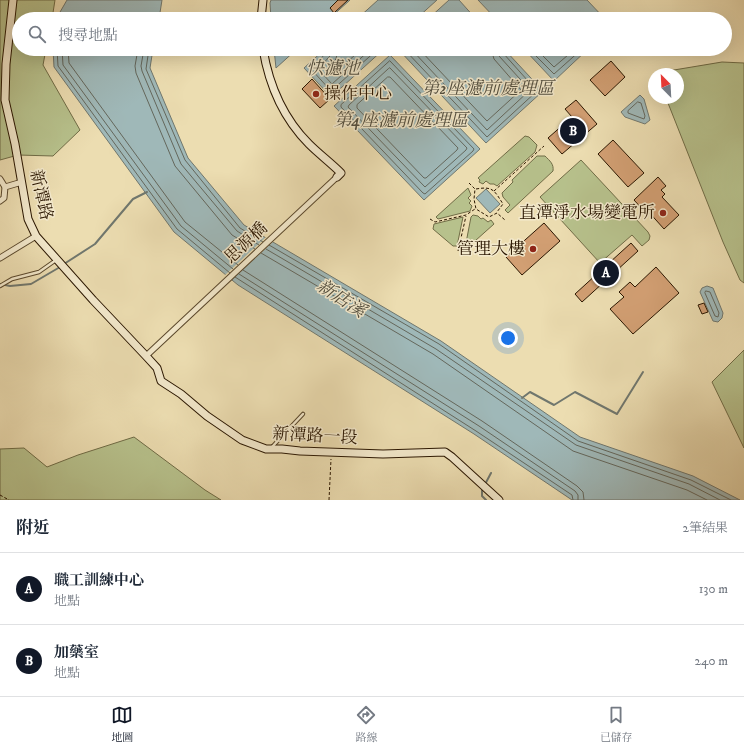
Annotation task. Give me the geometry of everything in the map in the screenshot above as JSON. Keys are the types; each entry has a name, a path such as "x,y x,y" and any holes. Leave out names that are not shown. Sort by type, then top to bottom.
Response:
{"street":[{"name":"新潭路","path":"13,0 6,64 5,100 15,144 28,219 36,236 146,356"},
{"path":"262,12 263,0"},
{"path":"265,56 272,87 279,103 308,143 341,173 337,177"},
{"name":"思源橋","path":"146,356 337,177"},
{"path":"0,179 5,187 4,198 0,201"},
{"path":"5,187 22,182"},
{"path":"0,258 36,236"},
{"name":"新潭路一段","path":"146,356 157,368 162,380 207,416 242,440 266,449 331,453 383,454 445,452 499,500"}],"lane":[{"path":"0,286 12,279 39,272 58,261"},
{"path":"270,449 303,414"}],"path":[{"path":"494,191 544,146"},
{"path":"469,183 475,189"},
{"path":"487,187 494,191 503,204 497,212 489,217 476,209 474,200 475,189 487,187"},
{"path":"430,219 435,222 466,215 476,209"},
{"path":"497,212 505,220"},
{"path":"458,251 466,215"},
{"path":"329,500 331,453"},
{"path":"0,495 9,500"}],"green space":[{"path":"0,0 55,0 53,12 12,12 12,56 45,56 43,65 80,130 53,156 18,155 0,160"},
{"path":"722,62 744,63 744,283 740,280 723,242 668,104 684,104 684,68"},
{"path":"525,136 529,137 537,145 535,152 497,186 486,181 483,184 479,182 480,180 478,178"},
{"path":"537,156 545,156 552,164 553,171 508,213 505,210 510,205 503,197 502,193 513,182 512,180"},
{"path":"581,160 648,232 650,236 649,240 642,246 632,235 600,263 540,197"},
{"path":"468,188 471,195 468,198 471,201 469,203 472,206 470,211 438,219 436,217"},
{"path":"473,215 478,216 481,219 483,218 488,222 491,220 494,224 466,249 471,217"},
{"path":"463,217 457,246 453,246 433,229 434,224"},
{"path":"744,350 744,448 712,382"},
{"path":"134,437 205,490 221,500 0,500 0,449 24,448 47,467 78,455"}],"water":[{"path":"67,0 162,0 160,12 60,12"},
{"path":"271,0 350,0 337,12 271,12"},
{"name":"快濾池","path":"378,0 437,0 424,12 365,12"},
{"path":"449,0 459,0 470,12 436,12"},
{"path":"478,0 587,0 598,12 489,12"},
{"name":"新店溪","path":"53,56 152,56 150,68 188,158 244,225 441,341 580,437 693,476 740,500 572,500 474,434 238,285 174,232 54,67"},
{"path":"275,56 289,56 276,68"},
{"name":"快濾池","path":"317,56 376,56 331,97 304,68"},
{"name":"第4座濾前處理區","path":"389,56 391,56 480,149 424,200 334,106"},
{"name":"第2座濾前處理區","path":"405,56 510,56 543,91 486,143"},
{"path":"531,56 581,56 554,81"},
{"path":"640,95 644,99 650,120 645,124 625,117 621,112"},
{"path":"486,189 500,204 490,213 476,198"},
{"path":"707,286 713,288 723,313 722,318 718,322 713,321 700,292 702,288"}],"pier":[{"path":"266,237 274,241 230,281 224,276"}],"building":[{"path":"338,0 348,0 335,12 330,8"},
{"path":"611,61 625,77 605,96 590,80"},
{"name":"操作中心","path":"312,79 330,99 320,108 302,89"},
{"path":"576,100 597,124 562,154 548,138 572,117 565,109"},
{"path":"613,140 644,173 628,187 598,154"},
{"path":"658,177 666,186 661,190 665,194 662,197 679,215 664,229 647,210 645,212 634,200"},
{"name":"管理大樓","path":"544,223 560,241 522,275 506,257"},
{"path":"631,243 638,251 582,302 575,294"},
{"path":"656,267 679,293 633,334 610,309 624,297 619,292 630,282 635,287"},
{"path":"704,303 708,312 702,314 698,305"}],"waterway":[{"path":"64,264 95,244 133,199 147,192"},
{"path":"0,284 10,286 31,284 60,267"},
{"path":"522,398 530,392 554,405 575,392 617,414 643,372"},
{"path":"486,500 482,496 482,490 491,473"}],"place":[{"name":"操作中心","path":"316,94"},
{"name":"加藥室","path":"573,131"},
{"name":"直潭淨水場變電所","path":"663,213"},
{"name":"管理大樓","path":"533,249"},
{"name":"職工訓練中心","path":"606,273"}]}
